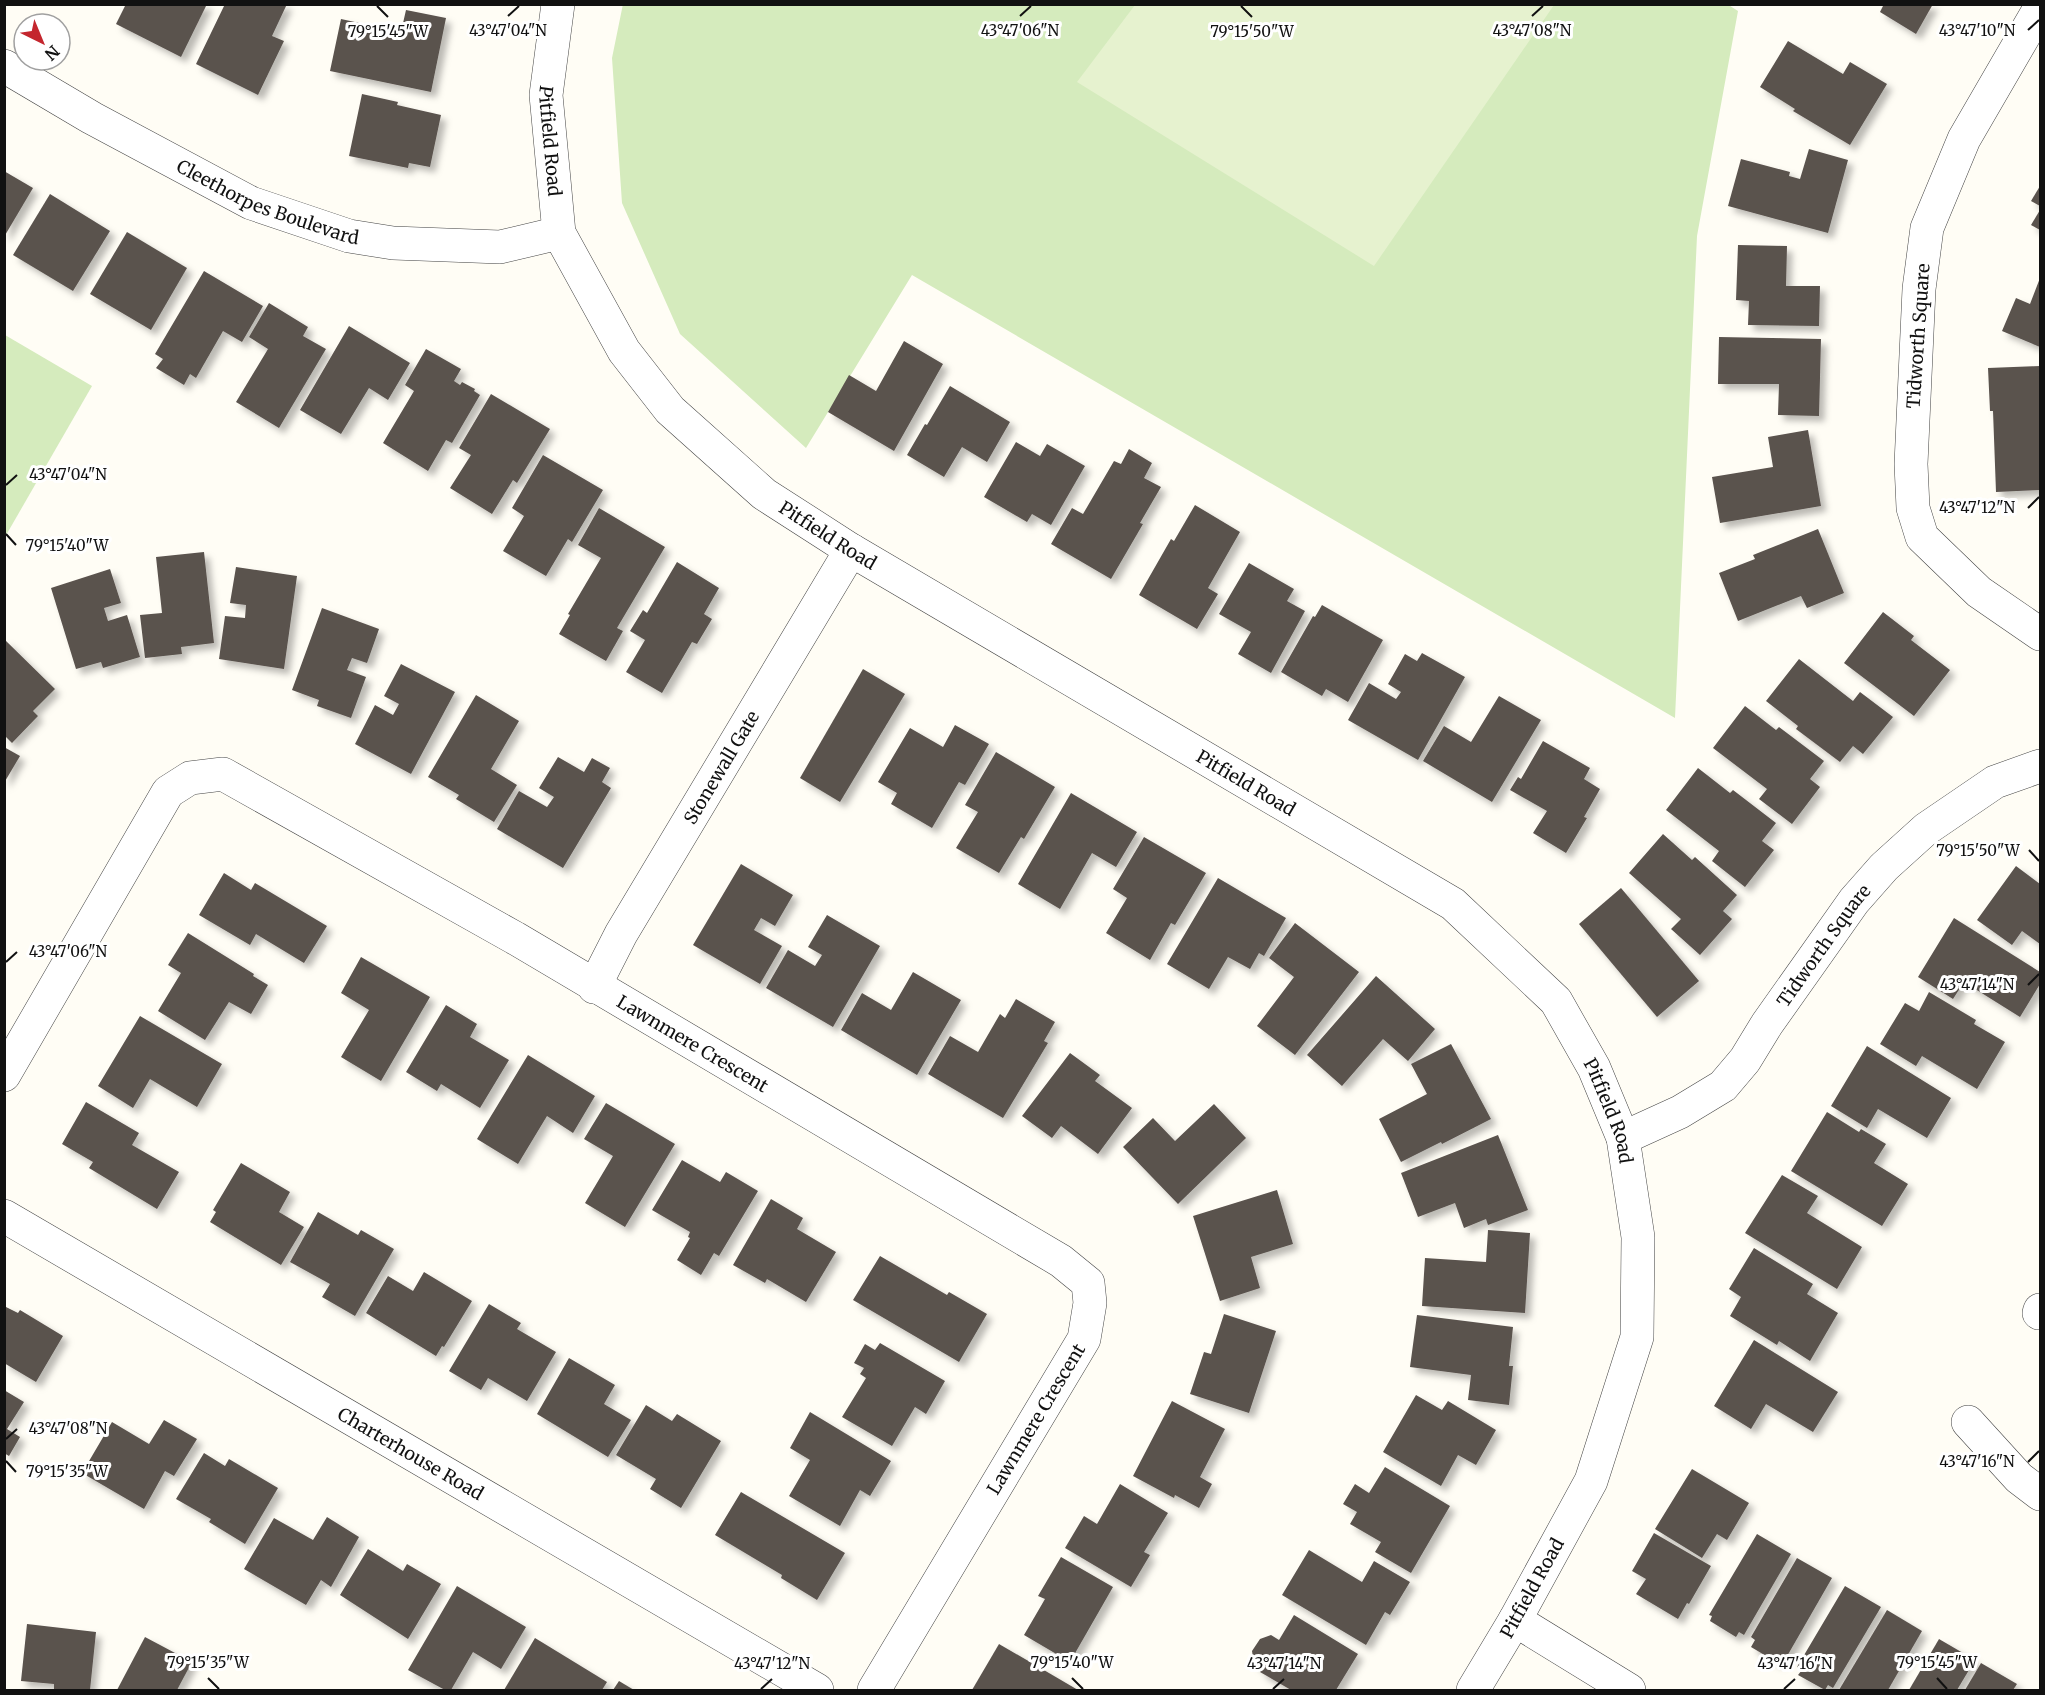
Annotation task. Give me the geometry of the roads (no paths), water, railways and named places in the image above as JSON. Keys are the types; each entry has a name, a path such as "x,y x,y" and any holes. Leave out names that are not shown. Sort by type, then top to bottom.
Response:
{"street":[{"name":"Pitfield Road","path":"558,4 546,95 559,233 624,351 670,410 764,494 851,550 1453,904 1556,1001 1594,1068 1623,1138 1638,1236 1637,1337 1591,1481 1515,1620 1473,1690"},
{"name":"Tidworth Square","path":"2040,8 1964,139 1927,228 1919,289 1911,464 1913,508 1922,537 1979,592 2040,634"},
{"name":"Cleethorpes Boulevard","path":"4,66 92,118 205,176 251,203 350,236 393,243 500,247 559,233"},
{"name":"Stonewall Gate","path":"594,987 621,934 851,550"},
{"name":"Tidworth Square","path":"1623,1138 1680,1112 1723,1086 1745,1060 1767,1024 1854,901 1900,852 1926,829 1995,782 2040,766"},
{"name":"Lawnmere Crescent","path":"4,1074 168,792 190,778 223,774 515,938 594,987 1061,1261 1088,1283 1090,1303 1084,1339 874,1690"},
{"name":"Charterhouse Road","path":"4,1216 817,1690"},
{"path":"1968,1422 2019,1478 2040,1494"},
{"path":"1515,1620 1629,1690"}]}
